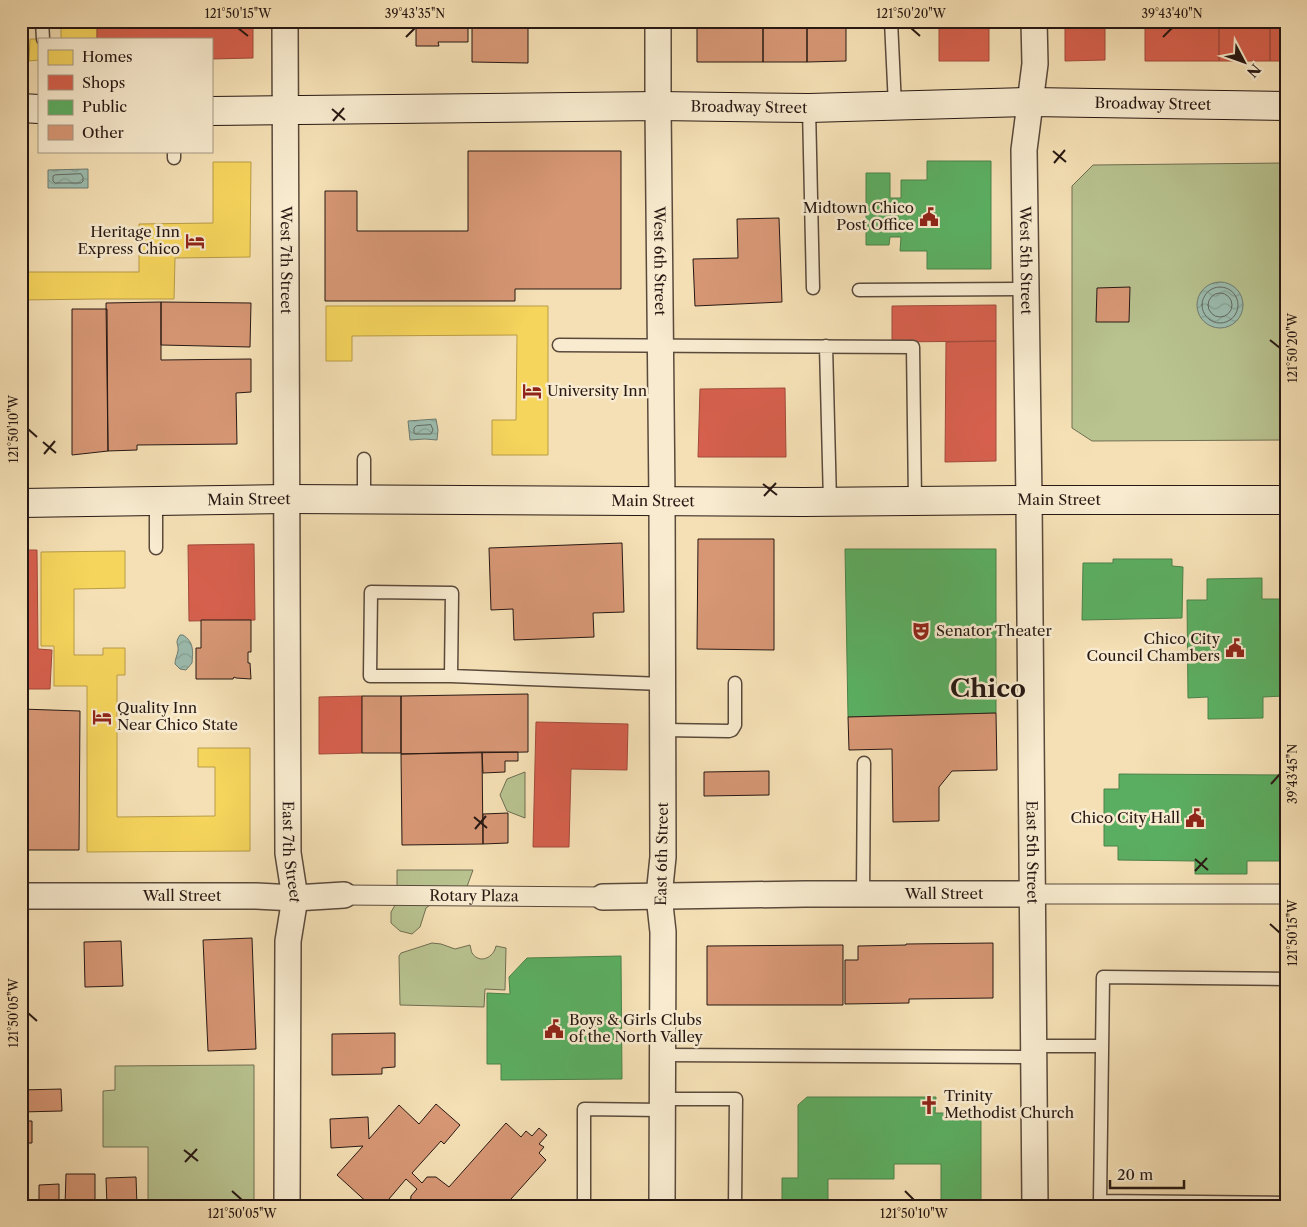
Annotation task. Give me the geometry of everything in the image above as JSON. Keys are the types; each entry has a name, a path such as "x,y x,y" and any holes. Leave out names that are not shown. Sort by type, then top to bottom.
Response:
{"main road":[{"name":"Broadway Street","path":"212,111 658,106 810,108 1030,102 1286,106"},
{"path":"21,108 38,109"},
{"name":"Main Street","path":"21,503 288,499 662,502 1286,500"}],"street":[{"name":"West 7th Street","path":"285,21 288,499"},
{"name":"West 6th Street","path":"658,21 662,502"},
{"name":"West 5th Street","path":"1030,500 1024,150 1035,64 1034,21"},
{"name":"East 7th Street","path":"287,1206 288,941 295,898 288,853 288,499"},
{"name":"East 5th Street","path":"1030,500 1035,1206"},
{"name":"East 6th Street","path":"662,502 663,857 659,896 662,932 662,1206"},
{"name":"Wall Street","path":"603,897 863,894 1286,894"},
{"name":"Wall Street","path":"21,896 256,896 295,898 344,895"},
{"name":"Rotary Plaza","path":"344,895 603,897"}],"lane":[{"path":"42,21 43,38"},
{"path":"891,21 895,106"},
{"path":"810,108 813,288"},
{"path":"859,290 1026,289"},
{"path":"559,345 913,347 915,501"},
{"path":"826,346 830,502"},
{"path":"364,459 364,499"},
{"path":"156,500 156,548"},
{"path":"451,676 452,593 371,592 370,676 451,676 662,684"},
{"path":"663,730 732,730 735,725 735,682"},
{"path":"863,894 864,763"},
{"path":"1286,978 1103,977 1100,1201 1286,1202"},
{"path":"662,1055 1033,1051 1102,1046"},
{"path":"584,1206 584,1110 736,1099 734,1206"}],"green space":[{"path":"1286,163 1286,440 1092,441 1072,428 1072,186 1093,165"},
{"path":"525,772 525,818 507,811 500,795 507,779"},
{"path":"397,870 473,870 465,892 436,901 426,908 420,927 412,934 400,931 391,923 391,912 397,902"},
{"path":"432,943 455,949 470,945 472,953 479,959 490,956 496,946 506,948 505,990 485,989 484,1007 400,1005 399,956 401,953"},
{"path":"254,1065 254,1206 148,1206 148,1147 103,1147 103,1091 115,1090 115,1066"}],"water":[{"path":"88,169 88,188 48,188 48,170"},
{"path":"1215,282 1225,282 1237,288 1242,296 1242,314 1237,322 1229,327 1215,328 1207,325 1200,318 1197,310 1197,300 1200,292 1207,285"},
{"path":"436,419 437,440 410,440 408,421"},
{"path":"180,635 187,638 192,647 192,663 186,670 180,669 175,664 178,651 177,642"}],"building: Homes":[{"path":"61,21 97,21 97,38 61,38"},
{"path":"30,39 38,39 38,60 29,61"},
{"name":"Heritage Inn Express Chico","path":"213,162 251,162 250,257 175,258 174,299 21,300 21,272 139,272 139,224 213,223"},
{"name":"University Inn","path":"326,306 548,306 548,455 492,455 492,420 516,420 517,335 352,336 352,361 326,361"},
{"name":"Quality Inn Near Chico State","path":"125,551 125,588 74,589 74,655 103,655 103,648 125,648 125,675 117,675 117,817 215,816 215,767 198,767 198,748 250,748 250,851 87,852 87,686 54,686 54,646 41,646 41,552"}],"building: Shops":[{"path":"97,21 253,21 253,58 212,59 212,38 97,38"},
{"path":"939,21 989,21 989,61 939,61"},
{"path":"1065,21 1105,21 1105,60 1065,61"},
{"path":"1145,21 1219,21 1219,61 1145,61"},
{"path":"1219,21 1270,21 1270,61 1219,61"},
{"path":"1270,21 1286,21 1286,61 1270,61"},
{"path":"996,305 996,341 892,342 892,306"},
{"path":"996,341 996,461 945,462 946,342"},
{"path":"785,388 786,457 698,457 700,389"},
{"path":"254,544 255,620 189,621 188,545"},
{"path":"21,550 37,550 38,649 52,650 50,689 21,689"},
{"path":"362,696 362,753 319,754 319,697"},
{"path":"536,722 628,724 627,770 571,769 569,847 533,847"}],"building: Public":[{"name":"Midtown Chico Post Office","path":"927,161 991,161 991,269 927,269 927,251 900,251 901,237 890,237 889,245 866,245 866,173 890,173 890,198 901,198 901,180 927,180"},
{"name":"Senator Theater","path":"845,549 996,549 996,713 848,717"},
{"path":"1113,559 1172,559 1172,566 1183,567 1182,618 1082,620 1083,563 1113,563"},
{"name":"Chico City Council Chambers","path":"1262,578 1262,599 1283,599 1284,696 1263,697 1263,718 1208,719 1208,697 1188,698 1187,600 1207,600 1207,579"},
{"name":"Chico City Hall","path":"1119,774 1286,775 1286,861 1247,861 1247,874 1195,874 1195,861 1118,860 1118,846 1104,846 1104,789 1119,789"},
{"name":"Boys & Girls Clubs of the North Valley","path":"621,956 622,1079 501,1080 501,1064 487,1064 487,993 510,994 509,977 527,958"},
{"path":"807,1097 936,1097 935,1113 981,1113 981,1206 941,1206 941,1164 894,1164 894,1179 828,1179 828,1206 782,1206 782,1178 798,1178 798,1105"}],"building: Other":[{"path":"416,21 468,21 468,42 438,42 439,46 416,46"},
{"path":"472,21 528,21 528,63 472,62"},
{"path":"697,21 763,21 763,62 697,62"},
{"path":"763,21 807,21 807,62 763,62"},
{"path":"807,21 846,21 846,61 807,62"},
{"path":"468,151 621,151 621,289 515,289 515,301 325,301 325,191 357,191 357,231 468,231"},
{"path":"779,218 782,302 695,306 693,259 738,258 737,219"},
{"path":"1130,287 1129,322 1096,322 1097,288"},
{"path":"161,302 161,360 251,359 251,392 236,393 237,444 137,445 137,450 108,451 106,303"},
{"path":"161,302 251,303 250,347 161,345"},
{"path":"21,309 24,309 24,344 21,344"},
{"path":"72,309 107,309 108,451 72,455"},
{"path":"698,539 774,539 774,650 697,649"},
{"path":"622,543 624,612 593,613 594,637 514,640 513,609 491,610 489,548"},
{"path":"201,620 251,620 251,652 248,652 248,663 250,663 251,679 234,677 233,679 196,679 196,648 201,648"},
{"path":"528,694 528,752 401,754 401,696"},
{"path":"362,696 401,696 401,753 362,753"},
{"path":"21,709 80,711 79,850 21,850"},
{"path":"996,713 997,770 952,771 939,787 939,821 893,822 892,749 849,750 848,717"},
{"path":"482,752 518,752 518,761 505,761 505,772 483,773"},
{"path":"482,752 483,844 402,845 401,754"},
{"path":"769,771 769,795 704,796 704,772"},
{"path":"508,813 508,843 483,844 483,814"},
{"path":"252,938 256,1049 208,1051 203,940"},
{"path":"121,941 123,986 85,987 84,942"},
{"path":"993,943 993,998 909,999 909,1003 845,1004 845,960 858,960 858,946"},
{"path":"843,945 843,1005 707,1005 707,946"},
{"path":"395,1033 395,1067 382,1068 382,1074 332,1075 332,1034"},
{"path":"61,1089 62,1111 21,1112 21,1090"},
{"path":"436,1104 460,1125 444,1144 441,1141 412,1173 422,1183 427,1177 436,1177 449,1187 506,1123 521,1137 526,1131 532,1136 539,1128 547,1135 539,1144 544,1147 539,1153 546,1160 511,1199 519,1206 410,1206 411,1196 417,1189 406,1179 383,1206 371,1206 337,1175 363,1146 331,1148 330,1119 368,1117 369,1139 399,1105 419,1124"},
{"path":"21,1121 32,1121 32,1143 21,1143"},
{"path":"21,1155 27,1155 28,1206 21,1206"},
{"path":"66,1174 95,1174 95,1206 65,1206"},
{"path":"136,1177 137,1206 107,1206 106,1178"},
{"path":"59,1184 59,1206 39,1206 39,1185"}],"place":[{"name":"Midtown Chico Post Office","path":"929,217"},
{"name":"Heritage Inn Express Chico","path":"195,241"},
{"name":"University Inn","path":"532,391"},
{"name":"Senator Theater","path":"921,631"},
{"name":"Chico City Council Chambers","path":"1235,648"},
{"name":"Quality Inn Near Chico State","path":"102,717"},
{"name":"Chico City Hall","path":"1195,818"},
{"name":"Boys & Girls Clubs of the North Valley","path":"554,1029"},
{"name":"Trinity Methodist Church","path":"929,1105"}],"district":[{"name":"Chico","path":"988,688"}]}
